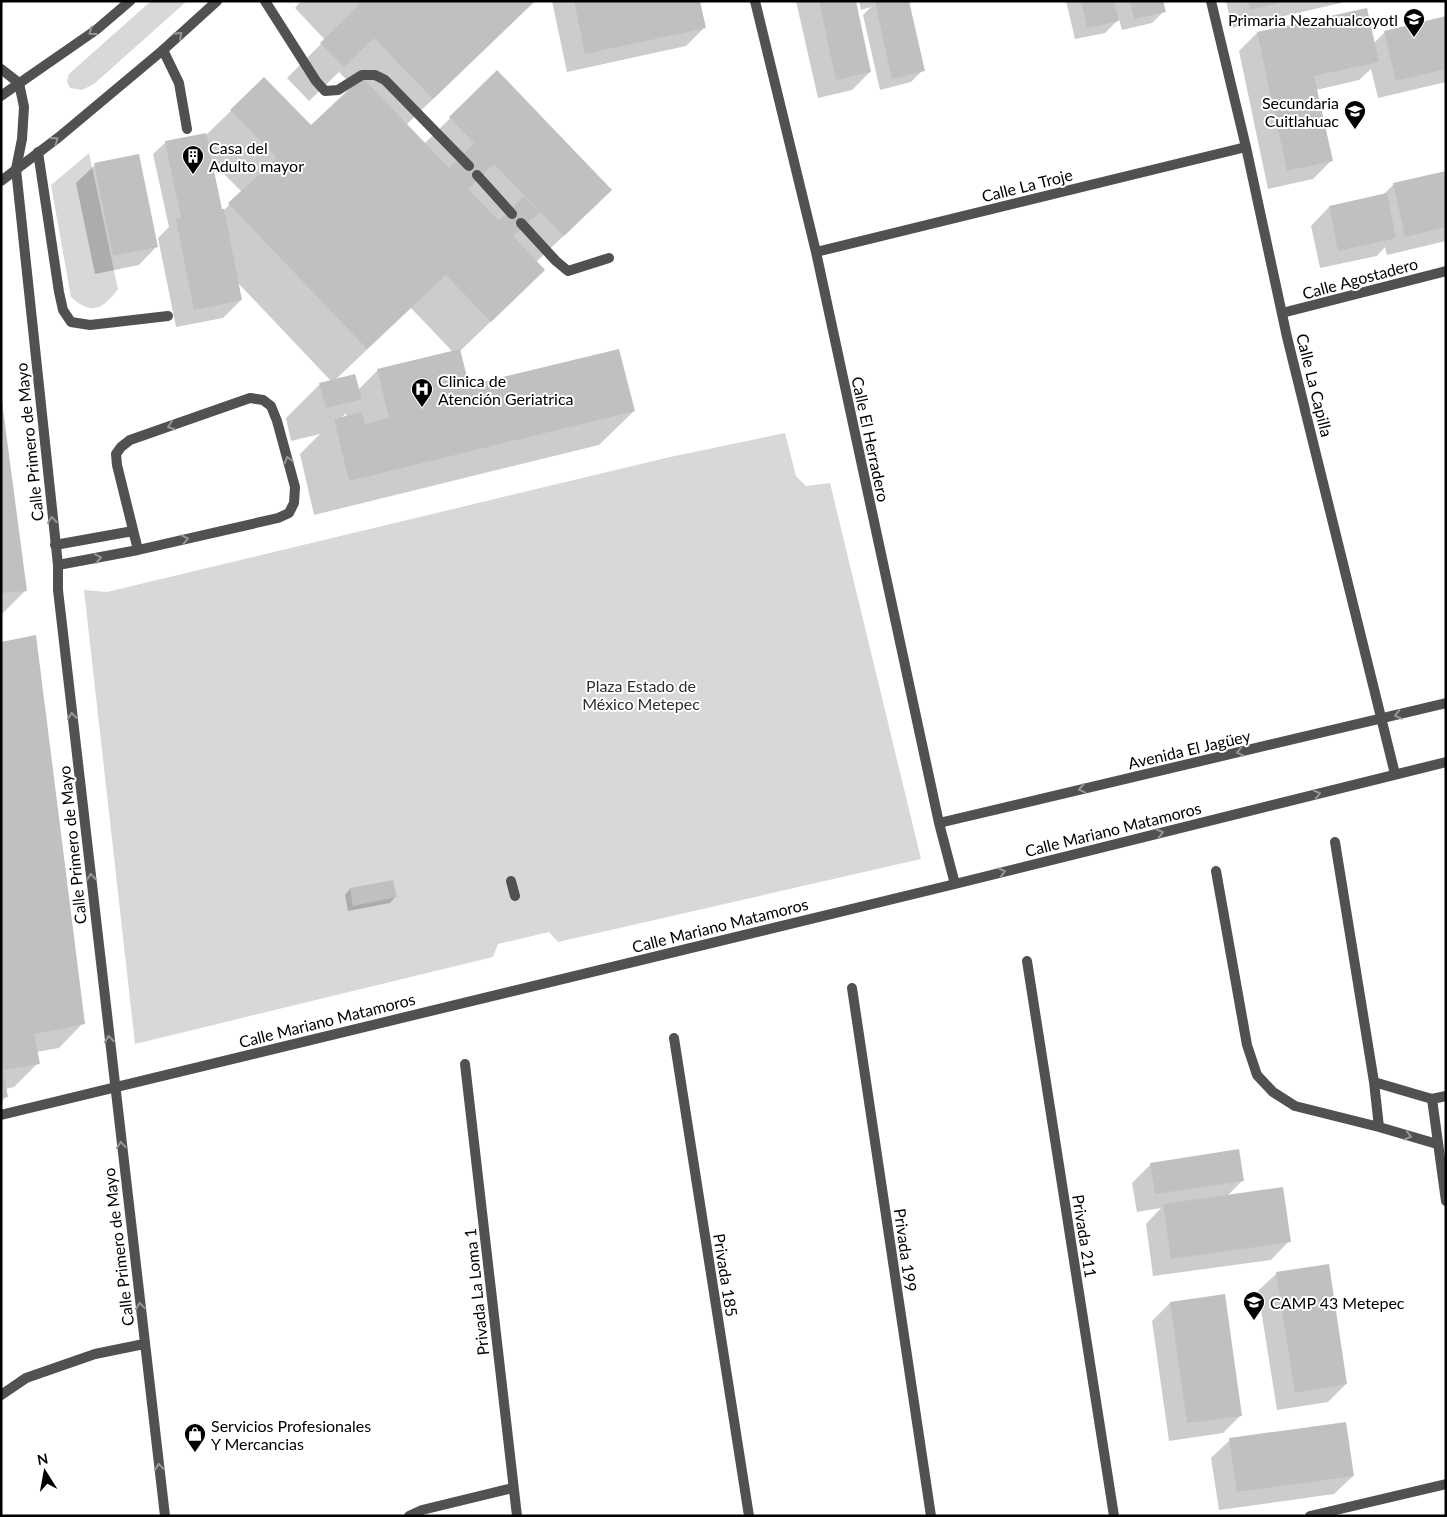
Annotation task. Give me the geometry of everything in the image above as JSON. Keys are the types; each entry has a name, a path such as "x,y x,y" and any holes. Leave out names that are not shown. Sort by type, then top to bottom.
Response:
{"street":[{"path":"1,96 96,30 130,1"},
{"path":"1,181 59,137 163,50 217,1"},
{"path":"265,1 324,91 338,90 362,75 375,75 385,80 469,166"},
{"name":"Calle El Herradero","path":"755,1 816,252 939,823 954,884"},
{"name":"Calle La Capilla","path":"1211,1 1246,147 1282,314 1395,774"},
{"path":"163,50 179,83 187,129"},
{"path":"1,69 19,83"},
{"name":"Calle Primero de Mayo","path":"19,83 24,107 22,139 16,170 58,565 58,590 165,1516"},
{"name":"Calle La Troje","path":"816,252 1246,147"},
{"path":"38,152 59,292 64,310 71,322 90,325 168,316"},
{"path":"477,175 512,214"},
{"path":"521,223 556,261 568,271 609,258"},
{"name":"Calle Agostadero","path":"1282,314 1446,271"},
{"path":"58,565 138,550 278,518 289,512 294,503 295,488 277,421 271,406 263,400 250,398 130,440 121,447 116,454 117,466 138,550"},
{"path":"55,545 133,531"},
{"name":"Avenida El Jagüey","path":"939,823 1446,703"},
{"name":"Calle Mariano Matamoros","path":"1,1115 954,884 1446,762"},
{"path":"1335,842 1374,1082 1379,1127"},
{"path":"1216,871 1246,1045 1257,1075 1273,1092 1295,1106 1437,1144"},
{"path":"511,881 515,896"},
{"name":"Privada 211","path":"1027,961 1114,1516"},
{"name":"Privada 199","path":"852,988 930,1516"},
{"name":"Privada 185","path":"674,1038 749,1516"},
{"name":"Privada La Loma 1","path":"465,1064 517,1516"},
{"path":"1374,1082 1432,1099 1446,1096"},
{"path":"1432,1099 1446,1201"},
{"path":"1,1395 26,1378 95,1354 144,1344"},
{"path":"1310,1516 1446,1484"},
{"path":"409,1516 422,1510 513,1488"}],"green space":[{"path":"151,1 187,1 94,84 82,90 70,88 67,82 69,74"},
{"path":"89,153 118,289 107,301 97,308 85,307 71,297 51,185"},
{"name":"Plaza Estado de México Metepec","path":"785,433 796,476 806,486 830,483 921,859 558,942 549,932 498,944 493,957 135,1044 84,590 107,592 670,457"}],"building":[{"path":"355,1 535,1 433,99 374,38 344,67 320,43 359,5"},
{"path":"574,1 700,1 706,28 585,54"},
{"path":"819,1 856,1 871,72 836,80"},
{"path":"909,1 925,71 892,79 875,2"},
{"path":"1081,1 1114,1 1119,21 1087,28"},
{"path":"1130,1 1163,1 1166,12 1134,19"},
{"path":"1248,1 1285,1 1285,2 1250,10"},
{"path":"1367,8 1379,62 1314,76 1333,161 1287,171 1257,32"},
{"path":"1446,16 1446,69 1396,81 1384,31"},
{"path":"497,70 612,190 564,236 494,164 468,189 499,221 524,196 540,212 513,236 545,270 491,322 446,275 367,349 228,203 277,158 230,110 264,77 311,125 362,77 449,168 474,143 449,117"},
{"path":"206,133 222,209 224,209 242,300 194,310 176,219 181,218 165,141"},
{"path":"139,154 158,247 113,256 94,163"},
{"path":"1446,171 1446,227 1405,237 1393,183"},
{"path":"1387,193 1396,238 1338,251 1329,206"},
{"path":"460,349 469,385 619,349 635,411 349,481 334,419 362,412 365,424 389,418 377,369"},
{"path":"355,374 362,399 326,408 319,383"},
{"path":"1,402 27,591 1,593"},
{"path":"36,635 85,1024 34,1034 40,1064 3,1070 8,1097 1,1098 1,642"},
{"path":"393,880 397,897 353,906 350,888"},
{"path":"1239,1149 1244,1181 1155,1194 1150,1163"},
{"path":"1283,1187 1291,1242 1171,1259 1163,1204"},
{"path":"1329,1264 1347,1384 1295,1393 1276,1272"},
{"path":"1225,1294 1242,1416 1187,1423 1170,1302"},
{"path":"1346,1422 1354,1476 1237,1492 1229,1438"}],"place":[{"name":"Primaria Nezahualcoyotl","path":"1414,38"},
{"name":"Secundaria Cuitlahuac","path":"1355,130"},
{"name":"Casa del Adulto mayor","path":"193,175"},
{"name":"Clinica de Atención Geriatrica","path":"422,408"},
{"name":"CAMP 43 Metepec","path":"1254,1321"},
{"name":"Servicios Profesionales Y Mercancias","path":"195,1453"}]}
